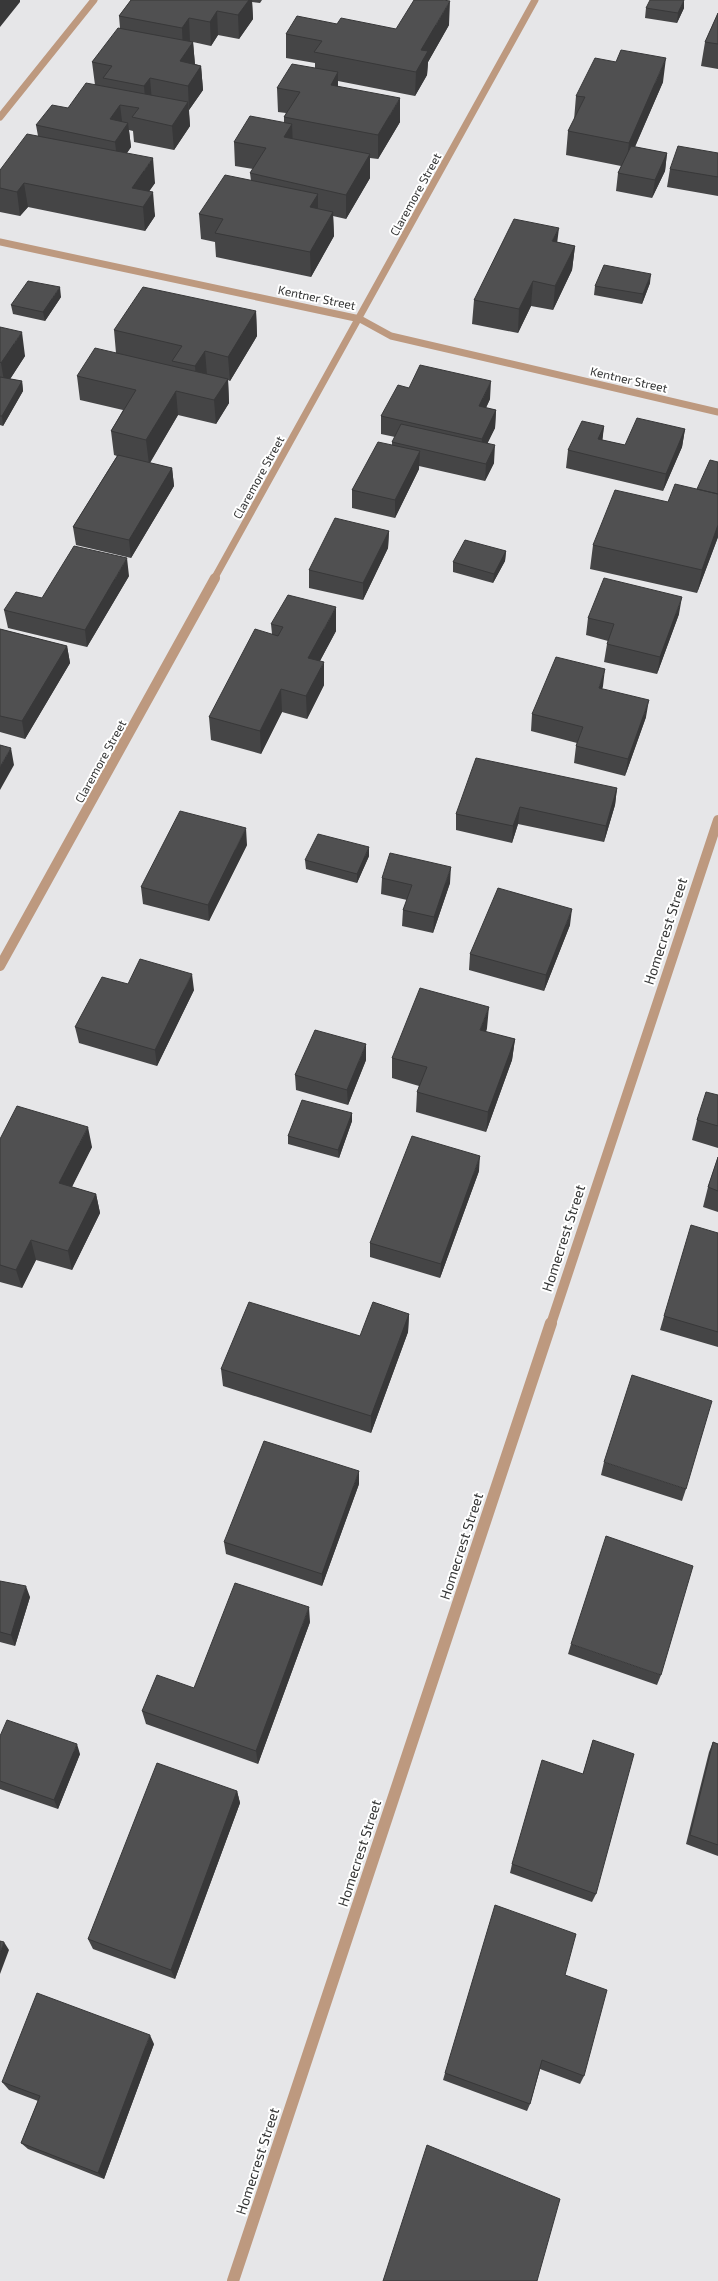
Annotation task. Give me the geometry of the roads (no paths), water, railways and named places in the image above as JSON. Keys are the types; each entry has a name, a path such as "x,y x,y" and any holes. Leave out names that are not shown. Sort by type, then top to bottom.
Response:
{"street":[{"path":"0,117 94,0"},
{"name":"Claremore Street","path":"0,966 360,319 535,0"},
{"name":"Kentner Street","path":"0,242 360,319 391,336 718,412"},
{"name":"Homecrest Street","path":"232,2281 718,820"}]}
